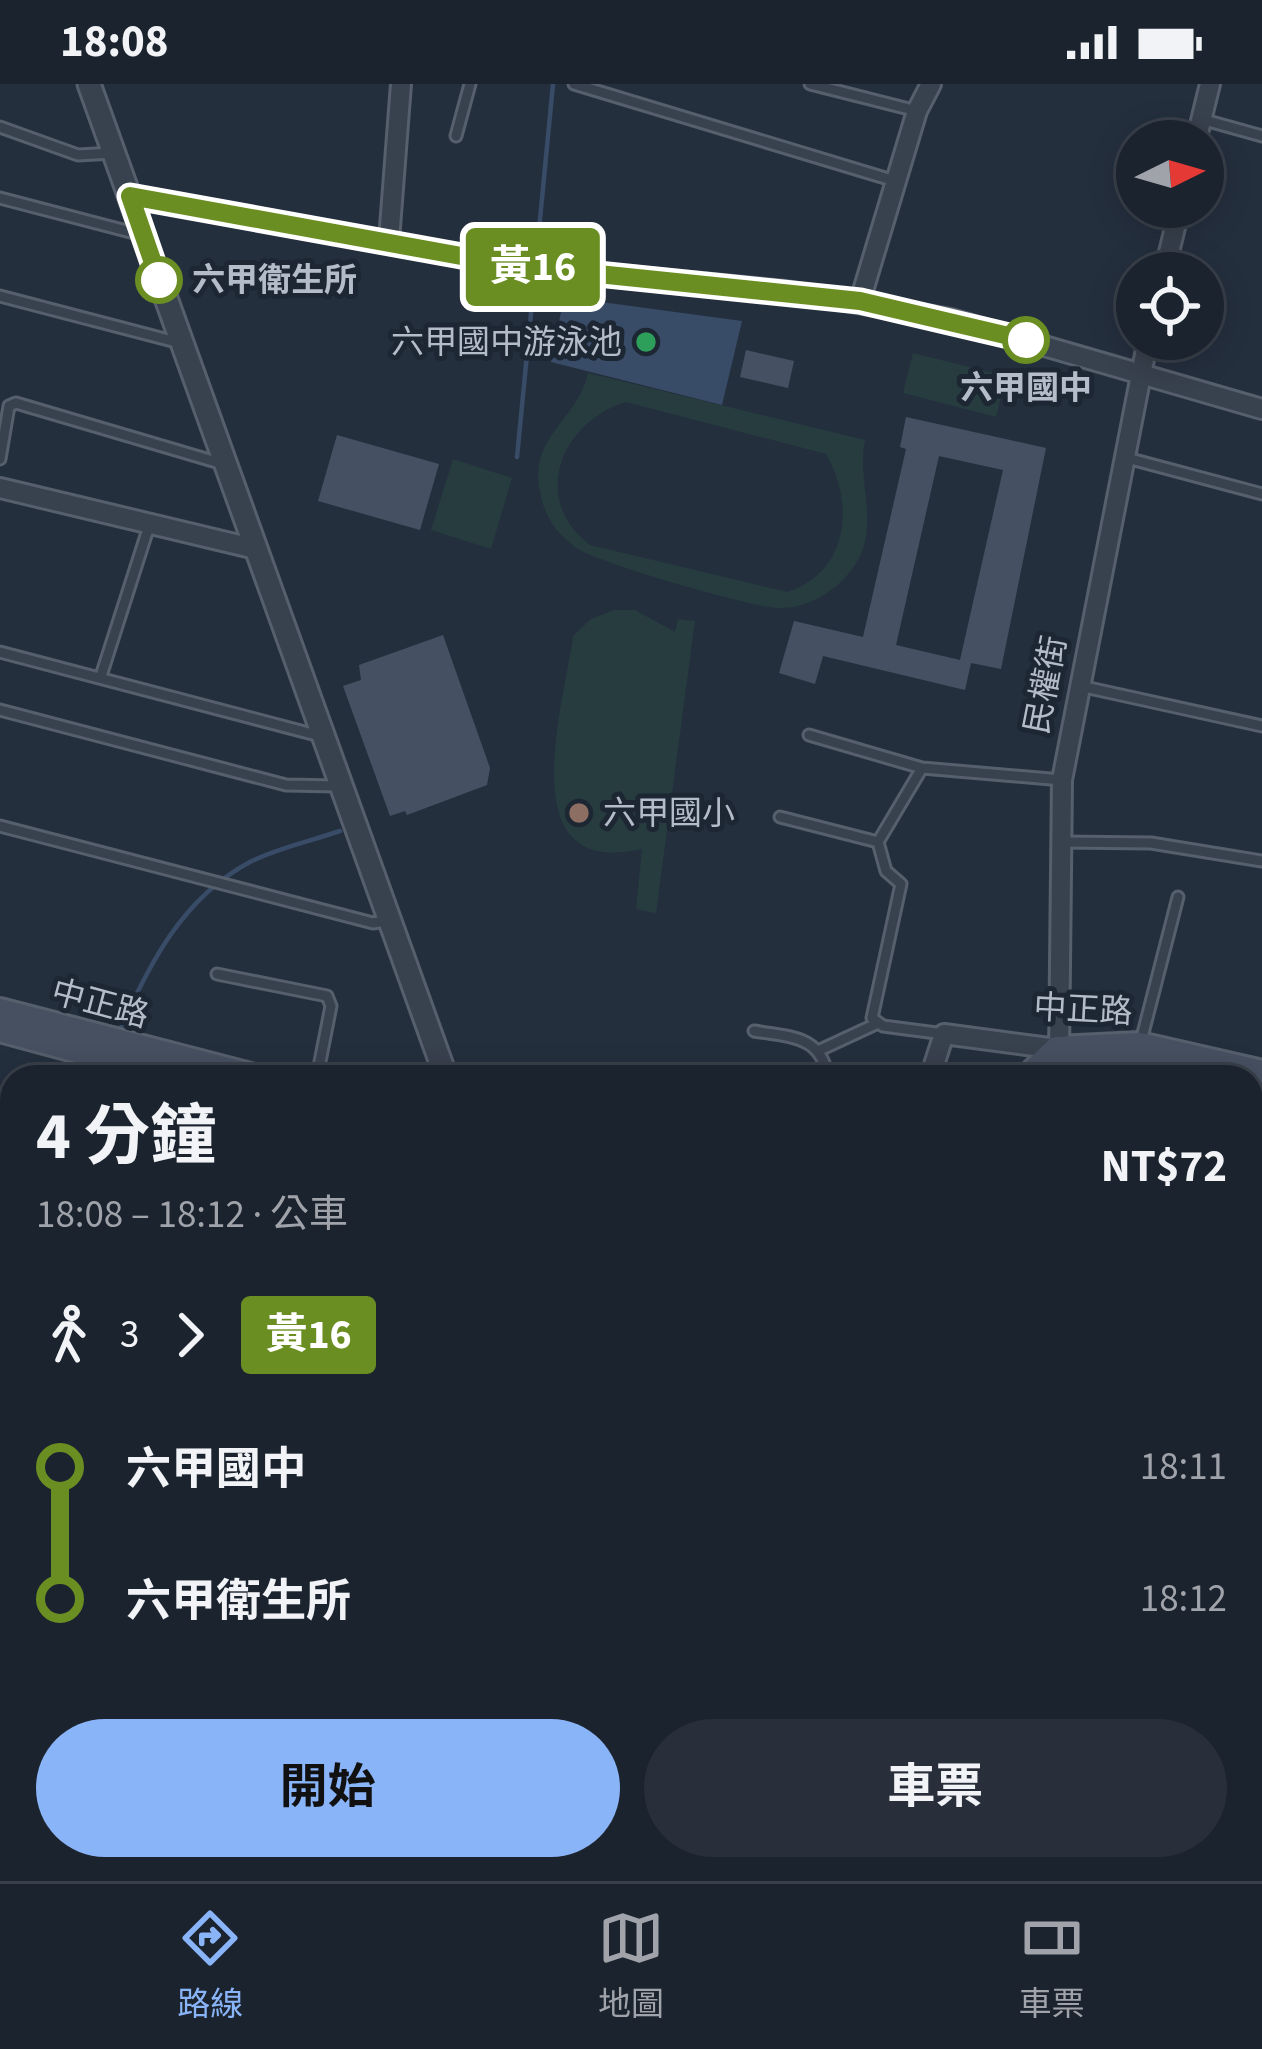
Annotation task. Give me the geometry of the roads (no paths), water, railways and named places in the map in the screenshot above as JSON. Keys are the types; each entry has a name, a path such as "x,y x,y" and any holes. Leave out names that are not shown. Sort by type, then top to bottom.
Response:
{"main road":[{"name":"中正路","path":"0,1011 93,1057 157,1065"},
{"name":"中正路","path":"0,1029 127,1065"},
{"name":"中正路","path":"1059,1065 1140,1045 1227,1065"}],"street":[{"path":"88,84 442,1065"},
{"path":"389,240 401,84"},
{"path":"860,301 917,111 931,84"},
{"path":"1201,119 1210,84"},
{"path":"130,196 511,265 860,301 951,319 1262,409"},
{"name":"民權街","path":"1059,1065 1062,780 1143,360"},
{"path":"0,488 256,549"},
{"path":"934,1065 944,1034"},
{"name":"中正路","path":"944,1034 1059,1065"}],"lane":[{"path":"456,136 470,84"},
{"path":"574,84 895,182"},
{"path":"810,84 917,111"},
{"path":"1201,119 1262,136"},
{"path":"0,127 78,155 113,154"},
{"path":"0,198 143,236"},
{"path":"0,296 181,343"},
{"path":"0,458 9,406 16,403 225,465"},
{"path":"1122,457 1262,494"},
{"path":"101,676 148,526"},
{"path":"0,652 325,737"},
{"path":"1079,686 1262,726"},
{"path":"0,710 286,785 342,786"},
{"path":"809,735 922,768 1062,780"},
{"path":"876,1024 872,1018 882,958 901,884 886,871 878,842 922,768"},
{"path":"780,818 878,842"},
{"path":"0,826 374,923 391,920"},
{"path":"1062,842 1151,843 1262,861"},
{"path":"1140,1045 1178,897"},
{"path":"217,974 327,996 331,1006 319,1065"},
{"path":"820,1050 876,1024 944,1034"},
{"path":"754,1031 808,1040 820,1050 824,1065"}],"water":[{"name":"六甲國中游泳池","path":"564,297 742,321 722,405 551,362"}],"waterway":[{"path":"536,261 553,84"},
{"path":"517,457 535,272"},
{"path":"119,1032 155,959 205,894 260,857 340,831"}],"place":[{"name":"六甲衛生所","path":"159,280"},
{"name":"六甲國中","path":"1026,340"},
{"name":"六甲國中游泳池","path":"646,342"},
{"name":"六甲國小","path":"579,813"}]}
